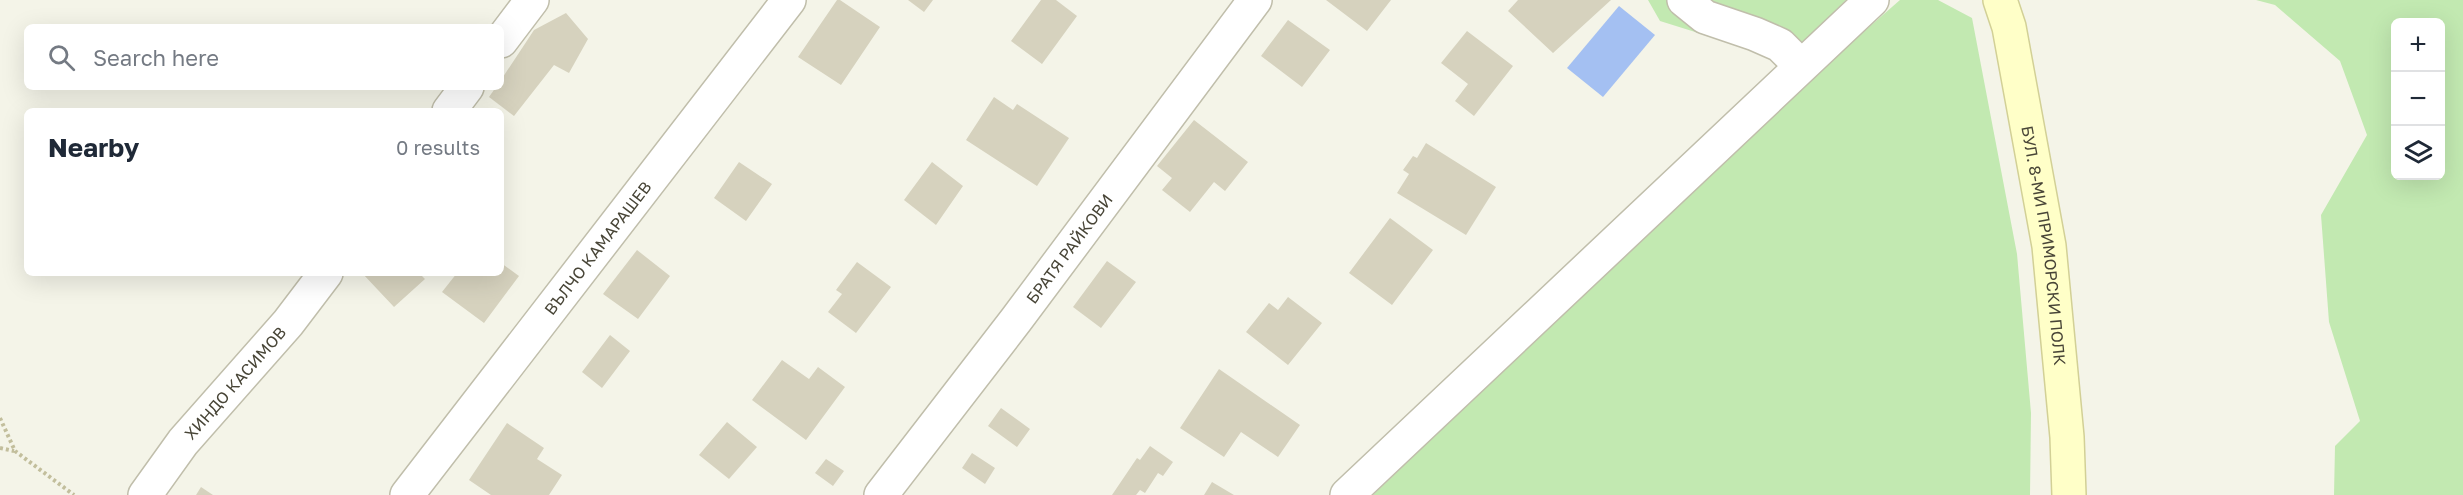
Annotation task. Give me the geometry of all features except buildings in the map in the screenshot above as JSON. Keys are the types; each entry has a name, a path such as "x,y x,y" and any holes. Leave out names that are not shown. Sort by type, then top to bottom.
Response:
{"street":[{"path":"504,37 532,0"},
{"name":"ВЪЛЧО КАМАРАШЕВ","path":"407,495 789,0"},
{"name":"БРАТЯ РАЙКОВИ","path":"881,495 1016,320 1256,0"},
{"path":"1684,0 1705,17 1780,45 1801,66"},
{"path":"1347,495 1872,0"},
{"name":"БУЛ. 8-МИ ПРИМОРСКИ ПОЛК","path":"2000,0 2009,27 2049,246 2067,437 2069,495"},
{"path":"451,108 465,90"},
{"name":"ХИНДО КАСИМОВ","path":"145,495 183,442 288,324 324,276"}],"path":[{"path":"0,418 15,452"},
{"path":"0,448 15,452 74,495"}],"green space":[{"path":"1648,0 1846,0 1788,61 1660,21"},
{"path":"1900,0 1938,0 1972,18 2017,254 2031,413 2030,495 1373,495 1798,89"},
{"path":"2256,0 2463,0 2463,495 2334,495 2335,446 2360,421 2329,322 2321,215 2367,135 2340,61 2275,5"}],"water":[{"path":"1619,6 1655,35 1603,97 1567,68"}]}
